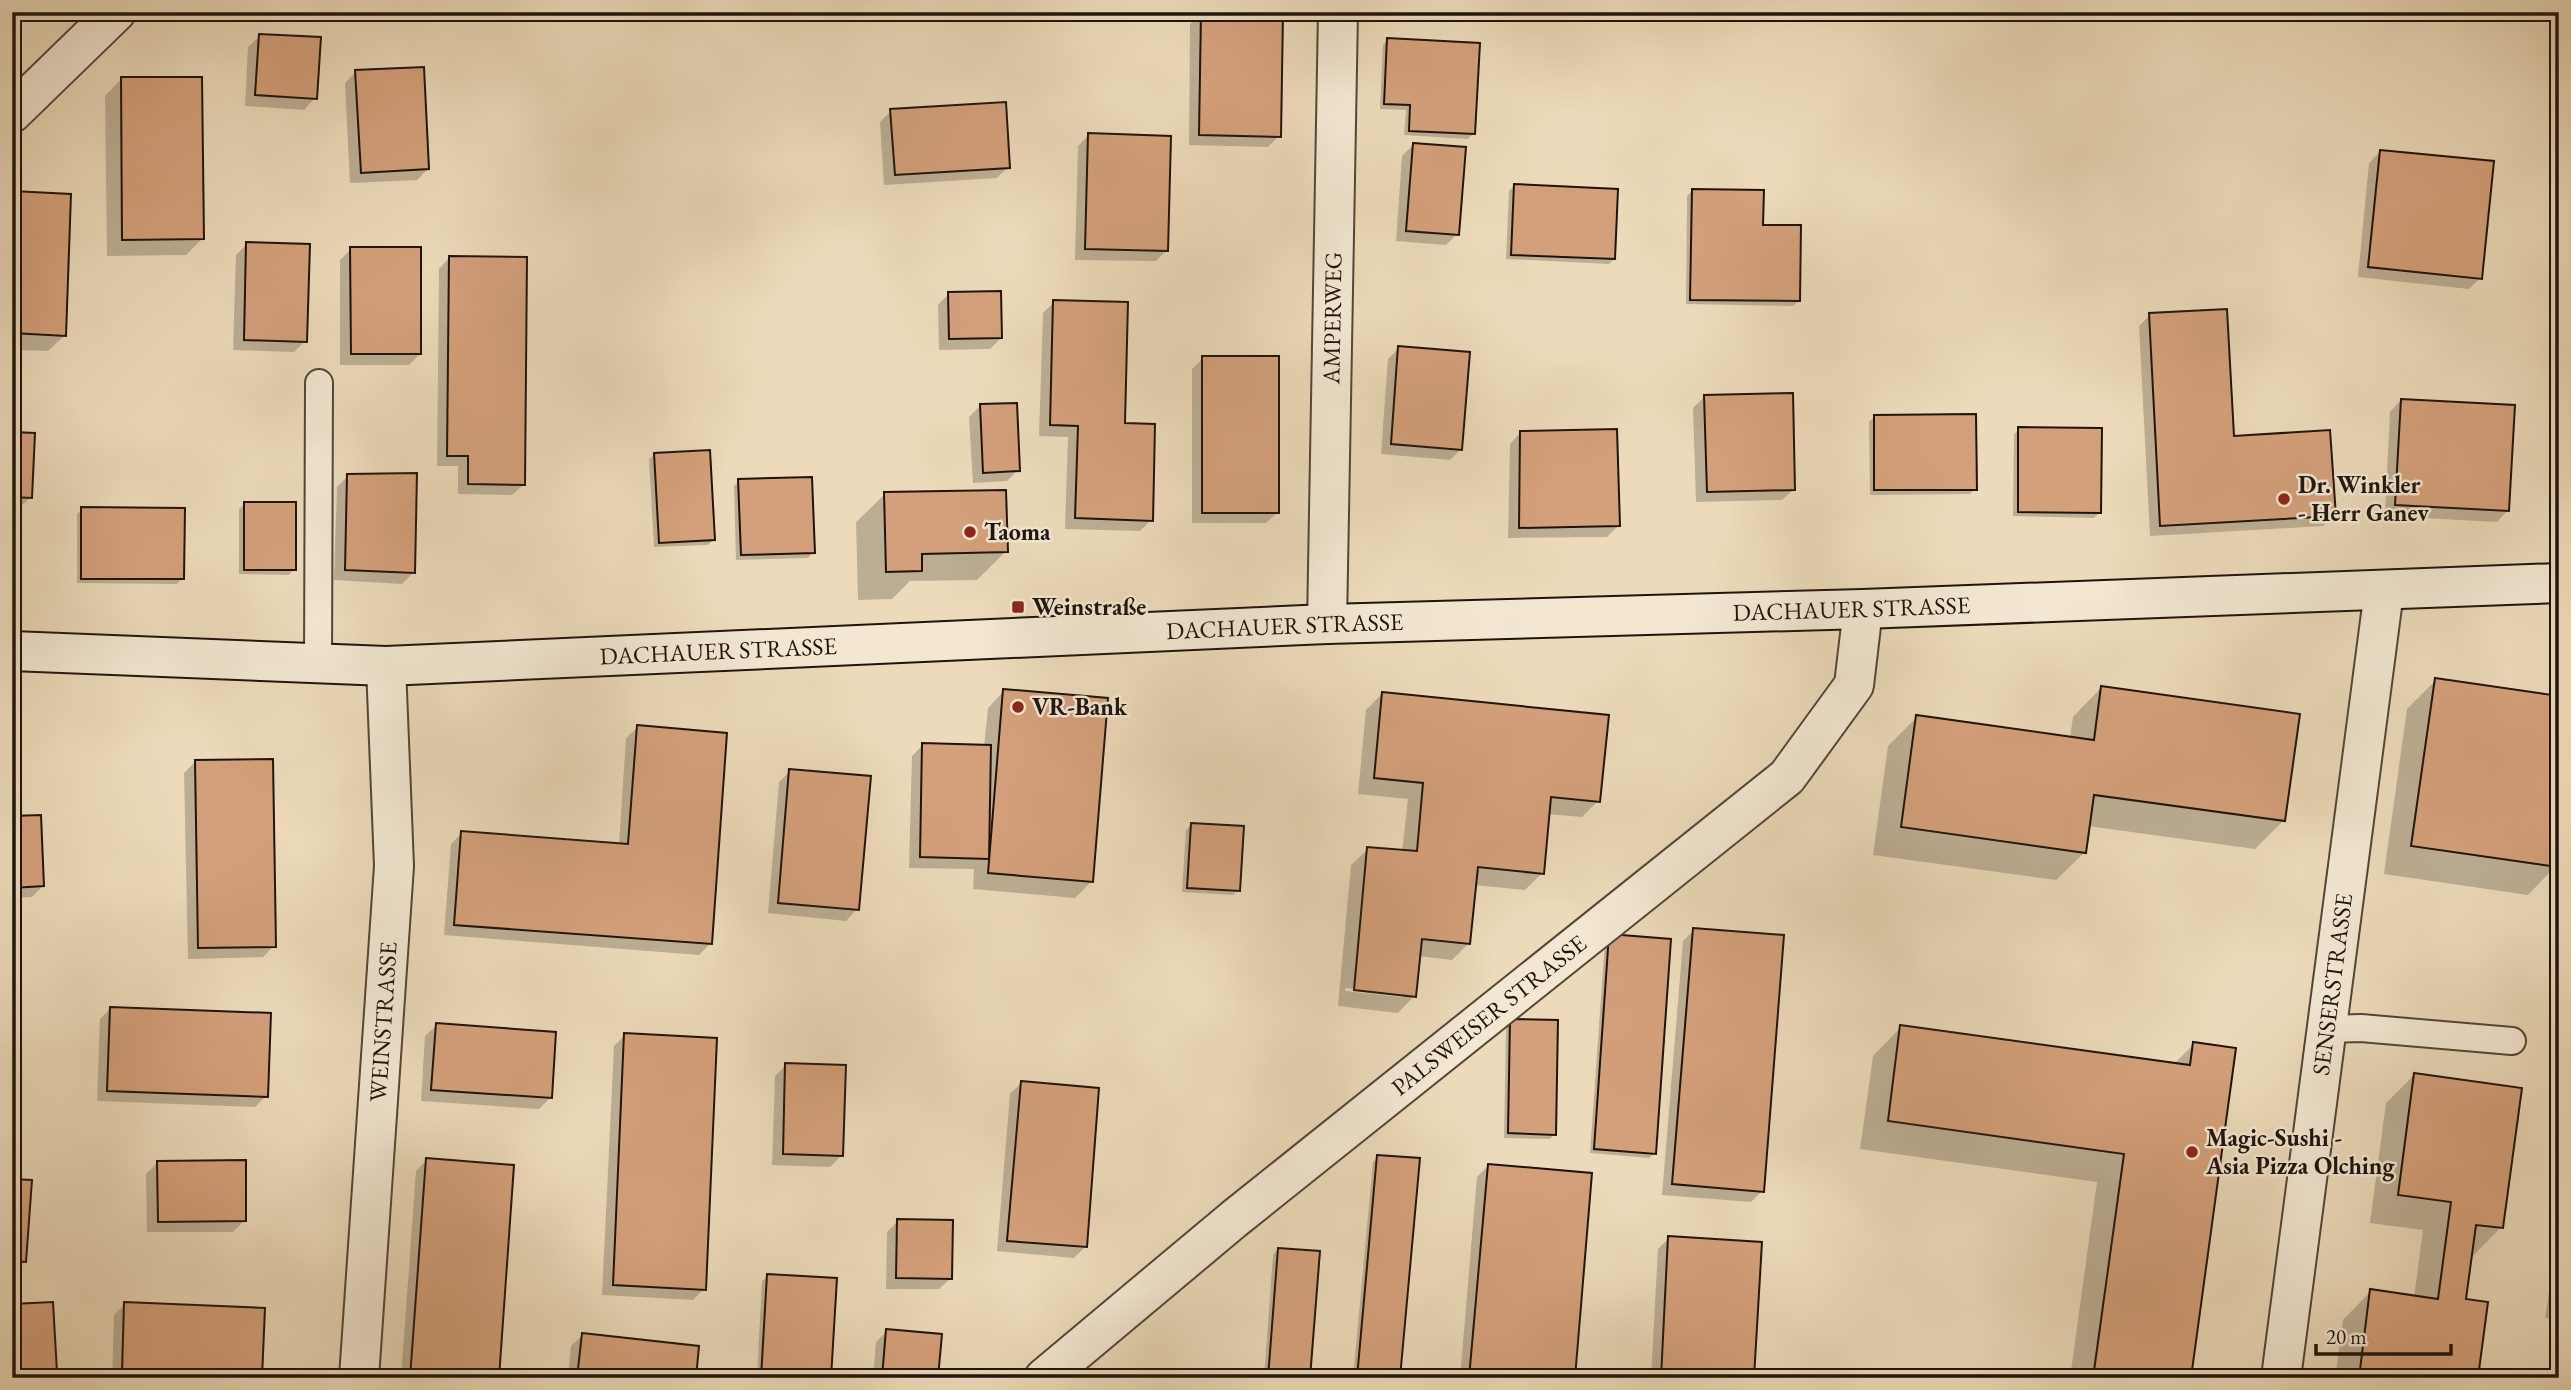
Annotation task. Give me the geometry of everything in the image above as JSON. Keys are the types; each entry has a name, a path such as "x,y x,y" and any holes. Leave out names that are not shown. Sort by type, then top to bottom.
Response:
{"street":[{"path":"12,113 116,12"},
{"name":"AMPERWEG","path":"1327,624 1338,12"},
{"name":"DACHAUER STRASSE","path":"12,651 386,666 1327,624 2384,591 2559,583"},
{"name":"SENSERSTRASSE","path":"2281,1378 2384,591"},
{"name":"PALSWEISER STRASSE","path":"1044,1378 1234,1219 1787,777 1854,685 1863,608"},
{"name":"WEINSTRASSE","path":"359,1378 394,866 386,666"}],"lane":[{"path":"318,664 319,383"},
{"path":"2326,1029 2361,1028 2512,1041"}],"building":[{"path":"1201,12 1283,13 1281,137 1199,135"},
{"path":"259,34 321,37 317,99 255,95"},
{"path":"1387,38 1480,43 1475,134 1409,131 1410,105 1384,104"},
{"path":"424,67 429,169 361,173 355,70"},
{"path":"121,77 202,77 204,239 122,240"},
{"path":"1006,102 1010,168 895,175 890,109"},
{"path":"1088,133 1171,136 1168,251 1085,249"},
{"path":"1413,143 1466,147 1459,235 1406,231"},
{"path":"2380,150 2494,161 2482,279 2368,267"},
{"path":"1514,184 1618,189 1615,259 1511,255"},
{"path":"1692,189 1764,190 1763,225 1801,225 1800,301 1690,300"},
{"path":"12,191 71,194 66,336 12,333"},
{"path":"246,242 310,244 307,342 244,340"},
{"path":"350,247 421,247 421,354 351,354"},
{"path":"449,256 527,257 525,485 468,484 468,456 447,456"},
{"path":"1001,291 1002,338 949,339 948,292"},
{"path":"1053,300 1128,302 1125,423 1155,424 1153,521 1075,518 1078,426 1050,425"},
{"path":"2227,309 2234,436 2330,430 2336,516 2160,526 2149,313"},
{"path":"1398,346 1470,352 1462,450 1391,444"},
{"path":"1202,356 1279,356 1279,513 1202,513"},
{"path":"1793,393 1795,490 1707,492 1704,395"},
{"path":"2401,399 2515,405 2509,511 2395,505"},
{"path":"1017,403 1020,471 983,473 980,404"},
{"path":"1976,414 1977,490 1874,490 1874,415"},
{"path":"2018,427 2102,428 2101,513 2018,512"},
{"path":"1617,429 1620,526 1519,528 1520,431"},
{"path":"12,432 35,433 32,498 12,497"},
{"path":"710,450 715,540 659,543 654,453"},
{"path":"417,473 415,573 345,570 347,474"},
{"path":"812,477 815,553 741,555 738,479"},
{"path":"1006,490 1008,552 922,554 922,571 886,572 884,492"},
{"path":"244,502 296,502 296,570 244,570"},
{"path":"81,507 185,508 184,579 81,579"},
{"path":"2435,678 2559,696 2558,867 2411,846"},
{"path":"2101,686 2300,714 2285,821 2094,795 2086,853 1901,827 1916,715 2094,740"},
{"path":"1003,689 1108,698 1093,882 988,873"},
{"path":"1382,692 1609,715 1600,802 1551,797 1544,874 1478,867 1470,944 1422,939 1416,997 1354,990 1367,847 1417,851 1423,783 1374,778"},
{"path":"637,725 727,733 712,944 454,925 461,831 628,844"},
{"path":"922,743 991,745 989,859 920,857"},
{"path":"273,759 276,947 198,948 195,760"},
{"path":"789,769 871,776 859,910 778,903"},
{"path":"41,815 44,886 12,888 12,816"},
{"path":"1191,823 1244,826 1240,891 1187,888"},
{"path":"1693,928 1784,935 1764,1192 1672,1184"},
{"path":"1609,934 1671,939 1656,1154 1594,1149"},
{"path":"110,1007 271,1013 268,1097 107,1091"},
{"path":"1510,1019 1558,1020 1556,1135 1508,1133"},
{"path":"436,1023 556,1032 552,1098 431,1090"},
{"path":"1900,1025 2190,1065 2193,1042 2236,1048 2191,1378 2093,1378 2124,1154 1888,1121"},
{"path":"624,1033 717,1038 706,1290 613,1285"},
{"path":"785,1063 846,1065 843,1156 783,1154"},
{"path":"2414,1073 2522,1088 2503,1228 2476,1225 2466,1299 2488,1302 2478,1378 2359,1378 2370,1289 2438,1299 2451,1202 2398,1195"},
{"path":"1021,1081 1099,1088 1087,1247 1007,1241"},
{"path":"1377,1155 1420,1158 1400,1378 1357,1378"},
{"path":"426,1158 514,1165 499,1378 410,1378"},
{"path":"246,1160 246,1221 158,1222 157,1161"},
{"path":"1488,1164 1592,1173 1575,1378 1469,1378"},
{"path":"12,1179 32,1180 26,1262 12,1261"},
{"path":"897,1219 953,1220 952,1279 896,1278"},
{"path":"1668,1236 1762,1242 1754,1378 1661,1378"},
{"path":"1278,1248 1320,1251 1310,1378 1268,1378"},
{"path":"767,1274 837,1278 831,1378 761,1378"},
{"path":"53,1302 57,1372 12,1375 12,1304"},
{"path":"124,1302 265,1308 262,1378 122,1372"},
{"path":"886,1329 942,1334 938,1378 882,1378"},
{"path":"582,1333 699,1346 696,1378 577,1378"}],"place":[{"name":"Dr. Winkler - Herr Ganev","path":"2284,499"},
{"name":"Taoma","path":"970,532"},
{"name":"Weinstraße","path":"1018,607"},
{"name":"VR-Bank","path":"1018,707"},
{"name":"Magic-Sushi - Asia Pizza Olching","path":"2192,1152"}]}
